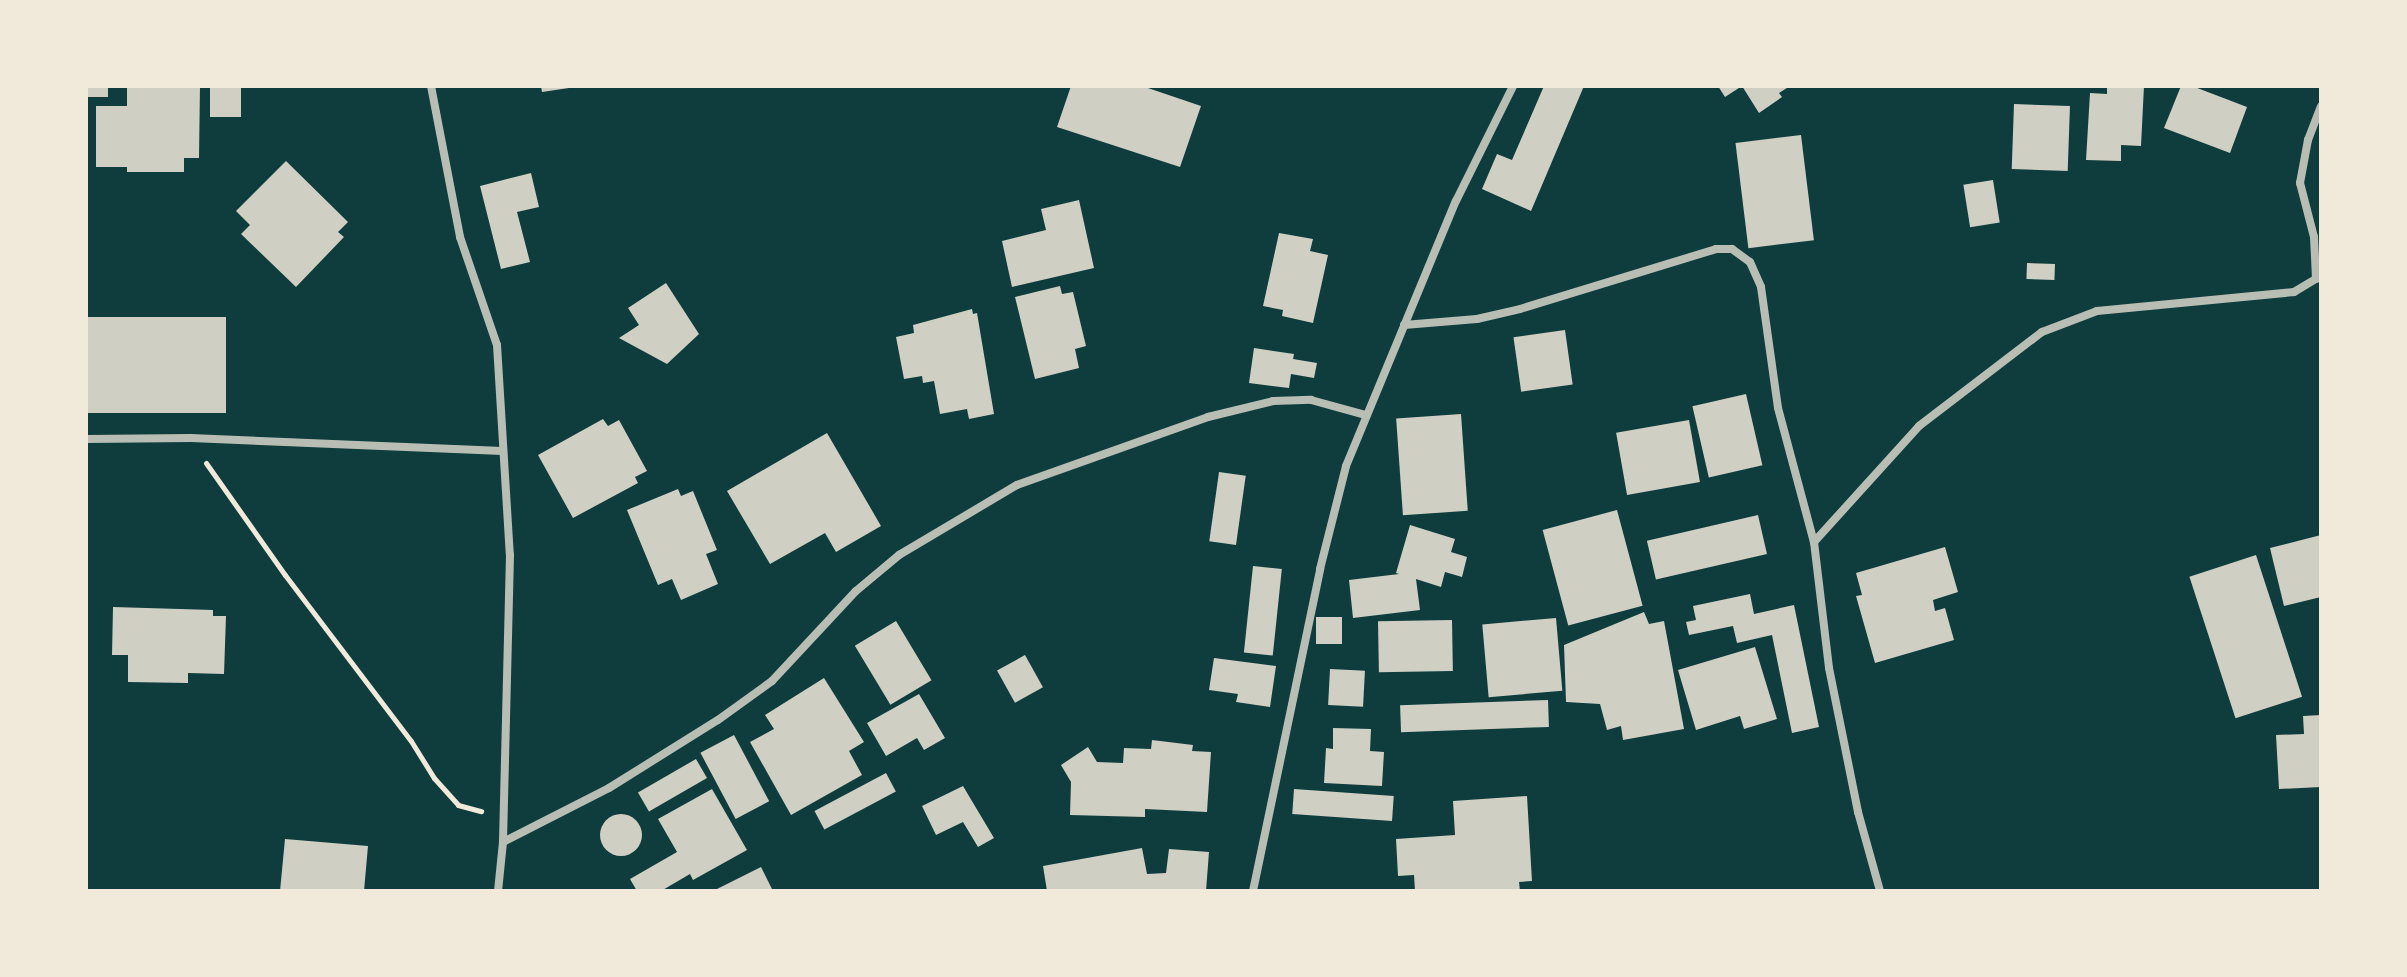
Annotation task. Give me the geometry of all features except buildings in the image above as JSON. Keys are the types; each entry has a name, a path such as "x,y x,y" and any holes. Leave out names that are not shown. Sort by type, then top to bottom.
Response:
{"street":[{"path":"431,86 460,237 497,345 510,555 503,842 498,891"},
{"path":"1253,891 1320,569 1346,466 1456,201 1513,86"},
{"path":"1814,542 1919,426 2042,332 2097,311 2294,292 2316,279 2314,237 2300,183 2308,140 2321,106"},
{"path":"1404,325 1506,312 1716,249 1732,249 1750,262 1761,287 1778,408 1814,542 1829,668 1858,812 1880,891"},
{"path":"503,842 609,788 718,720 772,681 856,591 899,555 1017,485 1208,417 1273,401 1311,400 1366,415"},
{"path":"86,439 191,438 503,451"}],"path":[{"path":"191,438 285,575 411,741 434,778 458,805 474,811 502,812"}]}
